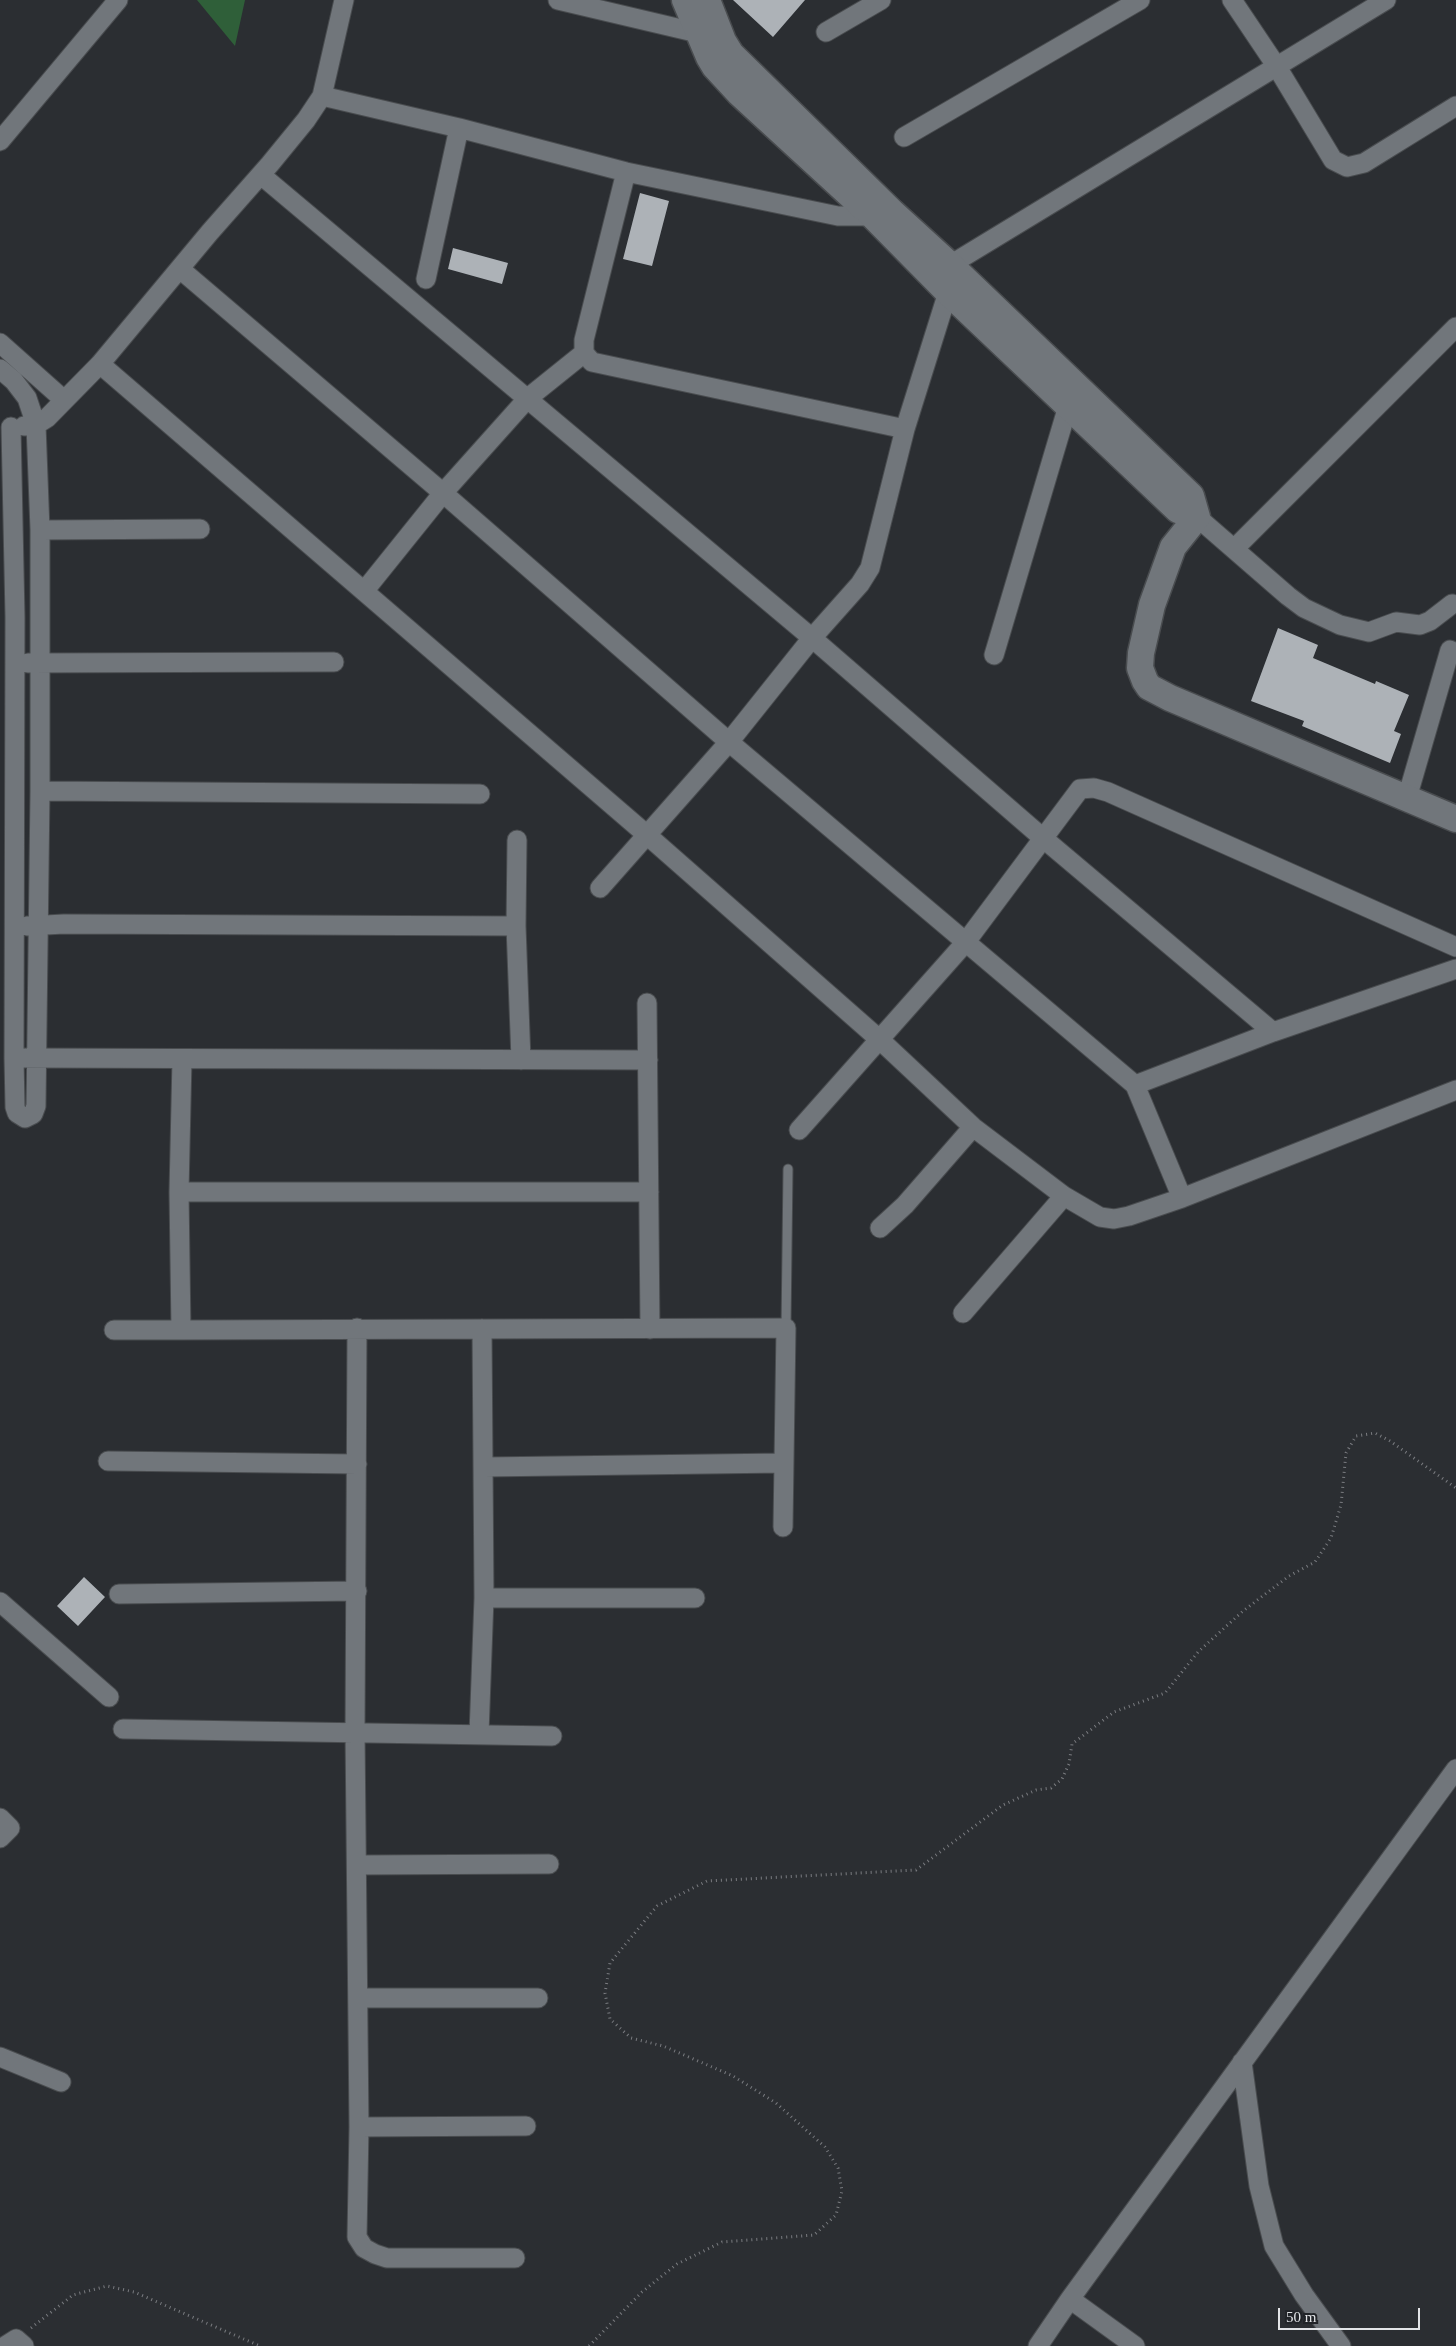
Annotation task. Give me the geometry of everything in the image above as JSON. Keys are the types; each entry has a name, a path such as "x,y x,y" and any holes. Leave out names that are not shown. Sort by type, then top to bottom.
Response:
{"street":[{"path":"0,141 118,0"},
{"path":"0,369 14,381 27,398 36,425 40,530 37,1057 35,1111 30,1117 25,1118 17,1113 15,1107 16,927 7,905 14,664 7,618 6,427 36,425 47,418 100,364 306,120 322,96 344,0"},
{"path":"558,0 698,33"},
{"path":"685,0 698,33 715,67 739,93 883,214 950,265 1191,496 1197,517"},
{"path":"707,0 723,41 731,54 883,214 948,292 1178,510 1197,517 1304,608 1340,625 1362,632 1375,630 1396,622 1420,624 1430,621 1452,604"},
{"path":"826,32 881,0"},
{"path":"904,137 1140,0"},
{"path":"1232,0 1277,67 1333,160 1347,167 1364,163 1456,106"},
{"path":"950,265 1386,0"},
{"path":"322,96 459,128 626,172 838,216 883,214"},
{"path":"426,279 459,128"},
{"path":"626,172 584,340 584,354 592,362 904,429"},
{"path":"260,175 812,638 1044,839 1273,1032"},
{"path":"180,269 443,493 729,742 1135,1085 1182,1198"},
{"path":"600,888 729,742 812,638 860,584 870,568 904,429 948,292"},
{"path":"1234,549 1456,327"},
{"path":"0,343 64,400"},
{"path":"365,590 443,493 528,398 584,354"},
{"path":"100,364 365,590 647,835 879,1039 974,1127 1064,1196 1100,1217 1114,1219 1182,1198 1456,1090"},
{"path":"994,655 1068,406"},
{"path":"6,456 37,454"},
{"path":"1197,517 1173,547 1152,605 1141,653 1140,668 1149,687 1456,818"},
{"path":"40,530 200,528"},
{"path":"1407,798 1450,650"},
{"path":"14,664 39,662 334,662"},
{"path":"799,1130 965,943 1080,789 1094,788 1456,947"},
{"path":"40,792 480,794"},
{"path":"517,840 516,926 521,1060"},
{"path":"7,905 39,903"},
{"path":"16,927 39,924 516,926"},
{"path":"1135,1085 1273,1032 1456,969"},
{"path":"647,1003 650,1329"},
{"path":"14,1058 648,1060"},
{"path":"181,1330 179,1192 182,1059"},
{"path":"880,1228 905,1205 974,1127"},
{"path":"179,1192 649,1192"},
{"path":"963,1313 1064,1196"},
{"path":"357,1328 355,1732 359,1998 357,2237 364,2248 388,2258 515,2258"},
{"path":"114,1330 786,1328 783,1527"},
{"path":"479,1734 484,1598 482,1329"},
{"path":"108,1461 357,1464"},
{"path":"484,1467 783,1463"},
{"path":"119,1594 357,1591"},
{"path":"484,1598 695,1598"},
{"path":"0,1602 109,1697"},
{"path":"123,1729 552,1736"},
{"path":"1038,2346 1070,2299 1456,1769"},
{"path":"0,1818 10,1828 0,1838"},
{"path":"358,1865 549,1864"},
{"path":"359,1998 538,1998"},
{"path":"1,2061 61,2082"},
{"path":"1242,2062 1259,2186 1274,2246 1304,2295 1341,2346"},
{"path":"359,2128 526,2126"},
{"path":"1070,2299 1135,2346"}],"lane":[{"path":"786,1328 788,1169"}],"path":[{"path":"589,2346 642,2292 677,2264 722,2242 814,2235 836,2215 842,2191 838,2168 825,2147 776,2103 732,2076 664,2046 631,2038 610,2019 605,1993 610,1963 657,1906 707,1881 916,1870 1003,1805 1036,1790 1051,1788 1062,1779 1068,1764 1072,1744 1114,1712 1165,1693 1198,1652 1243,1611 1289,1576 1315,1562 1331,1538 1341,1505 1346,1453 1356,1436 1375,1433 1390,1441 1456,1488"},
{"path":"15,2344 73,2295 107,2286 134,2292 260,2346"}],"green space":[{"path":"197,0 245,0 235,46"}],"building":[{"path":"733,0 805,0 773,37"},
{"path":"640,193 669,201 652,266 623,259"},
{"path":"453,248 508,263 502,284 448,269"},
{"path":"1278,628 1318,645 1313,658 1375,684 1376,681 1409,695 1394,731 1401,734 1390,763 1302,726 1304,721 1251,701"},
{"path":"84,1577 105,1597 78,1626 57,1606"}]}
